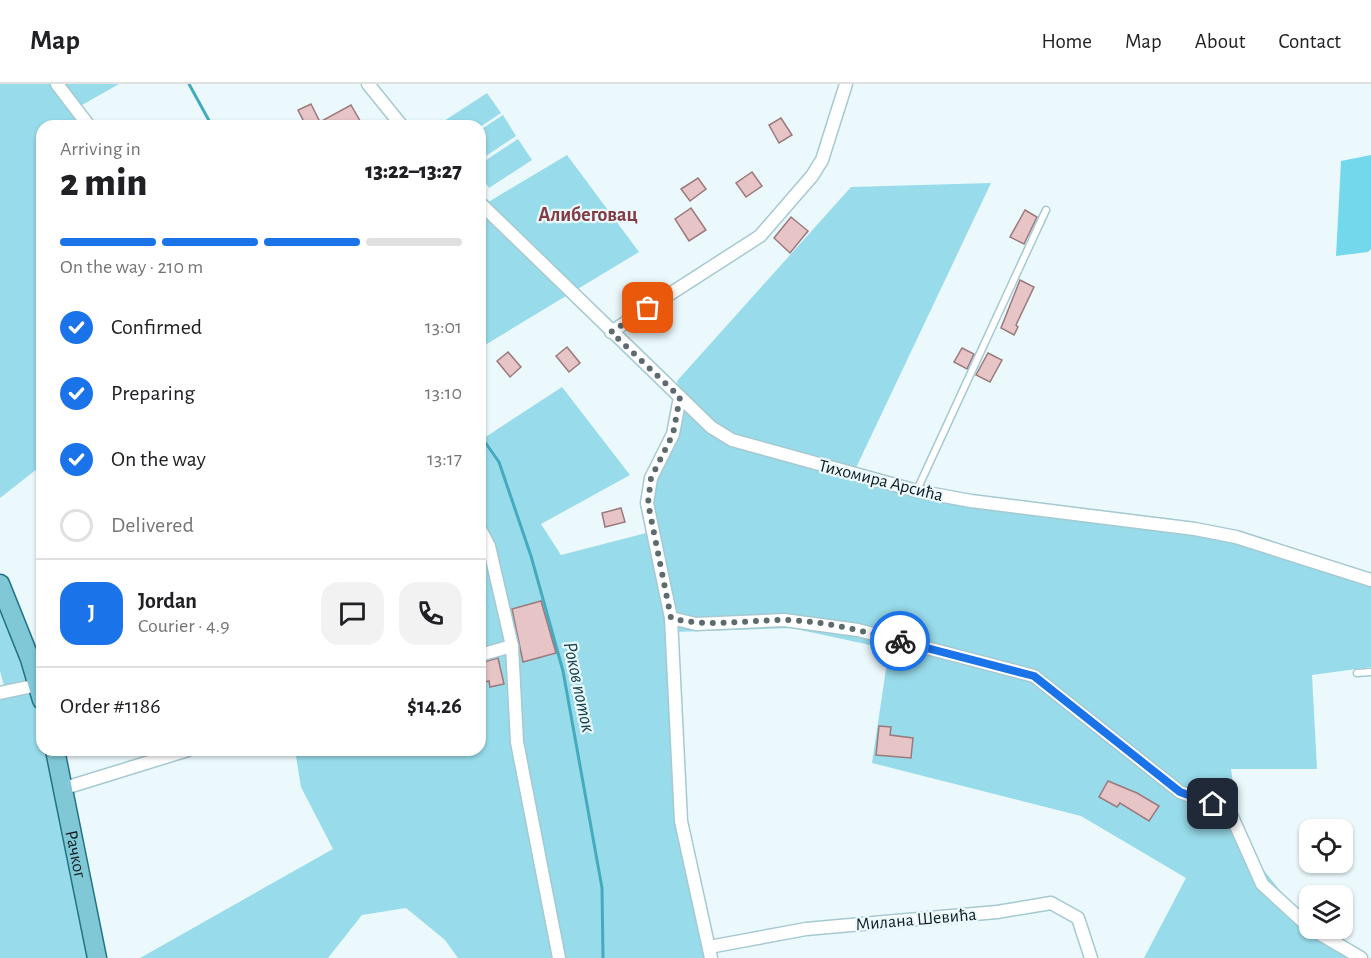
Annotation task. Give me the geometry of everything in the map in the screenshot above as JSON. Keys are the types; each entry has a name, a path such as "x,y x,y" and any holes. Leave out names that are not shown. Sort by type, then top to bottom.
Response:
{"main road":[{"path":"0,584 36,682"},
{"name":"Рачког","path":"56,756 97,958"}],"street":[{"path":"57,84 84,120"},
{"path":"611,332 760,236 812,176 822,160 846,84"},
{"path":"372,85 398,120"},
{"name":"Тихомира Арсића","path":"486,209 711,427 732,440 917,491 971,501 1194,529 1236,537 1371,580"},
{"name":"Милана Шевића","path":"680,397 673,434 651,478 648,503 671,618 681,821 710,952 806,929 997,912 1051,903 1078,918 1091,958"},
{"path":"486,540 512,646 517,742 559,958"},
{"path":"671,618 696,624 784,620 858,630 1034,676 1180,792 1229,810 1262,884 1299,918"},
{"path":"486,654 512,646"},
{"path":"0,693 36,693"},
{"path":"64,788 168,756"},
{"path":"1329,939 1361,958"}],"lane":[{"path":"917,491 1046,210"},
{"path":"1357,673 1371,672"}],"shaded area":[{"path":"0,84 119,84 75,109 83,120 36,120 36,470 0,498"},
{"path":"487,93 501,113 486,123 486,120 446,120"},
{"path":"503,115 516,136 486,156 486,126"},
{"path":"518,139 532,160 489,188 486,184 486,160"},
{"path":"567,155 639,252 486,344 486,203"},
{"path":"1371,155 1371,249 1368,252 1336,256 1341,161"},
{"path":"991,183 854,472 971,496 1190,521 1371,574 1371,667 1312,675 1317,769 1231,769 1242,843 1299,914 1299,939 1331,939 1366,958 1144,958 1186,878 1081,816 872,763 889,649 791,628 673,632 677,818 707,958 458,958 445,940 406,908 362,915 328,958 140,958 333,849 301,787 296,756 486,756 486,567 493,564 486,551 486,437 562,387 630,475 541,524 561,555 650,532 645,484 682,405 677,381 851,187"},
{"path":"0,599 31,681 4,686 0,671"},
{"path":"34,693 36,699 36,756 50,756 92,958 0,958 0,699"}],"building":[{"path":"311,104 319,120 303,120 298,110"},
{"path":"351,105 360,120 324,120"},
{"path":"781,118 792,135 779,143 769,125"},
{"path":"752,172 762,186 746,197 736,183"},
{"path":"698,178 706,189 690,201 681,189"},
{"path":"691,208 706,230 689,241 675,219"},
{"path":"1025,210 1037,217 1024,244 1010,237"},
{"path":"791,217 808,231 790,253 774,238"},
{"path":"1020,280 1034,287 1016,325 1018,327 1014,335 1001,328"},
{"path":"567,347 580,363 569,372 556,356"},
{"path":"962,348 974,354 967,369 954,362"},
{"path":"508,352 521,367 510,377 497,361"},
{"path":"988,353 1002,360 990,382 976,375"},
{"path":"621,508 625,522 605,527 602,513"},
{"path":"541,601 556,653 523,662 512,609"},
{"path":"498,658 504,684 490,687 489,681 486,682 486,661"},
{"path":"879,726 891,727 890,735 913,738 911,758 876,755"},
{"path":"1108,781 1137,793 1159,806 1149,821 1120,803 1117,807 1099,797"}],"waterway":[{"name":"Роков поток","path":"189,84 209,120"},
{"name":"Роков поток","path":"486,444 499,462 531,556 563,671 602,888 603,958"}],"way so far":[{"path":"648,308 611,332 680,397 673,434 651,478 648,503 671,618 696,624 784,620 858,630 900,641"}],"district":[{"name":"Алибеговац","path":"588,214"}],"route":[{"path":"900,641 1034,676 1180,792 1213,804"}]}
